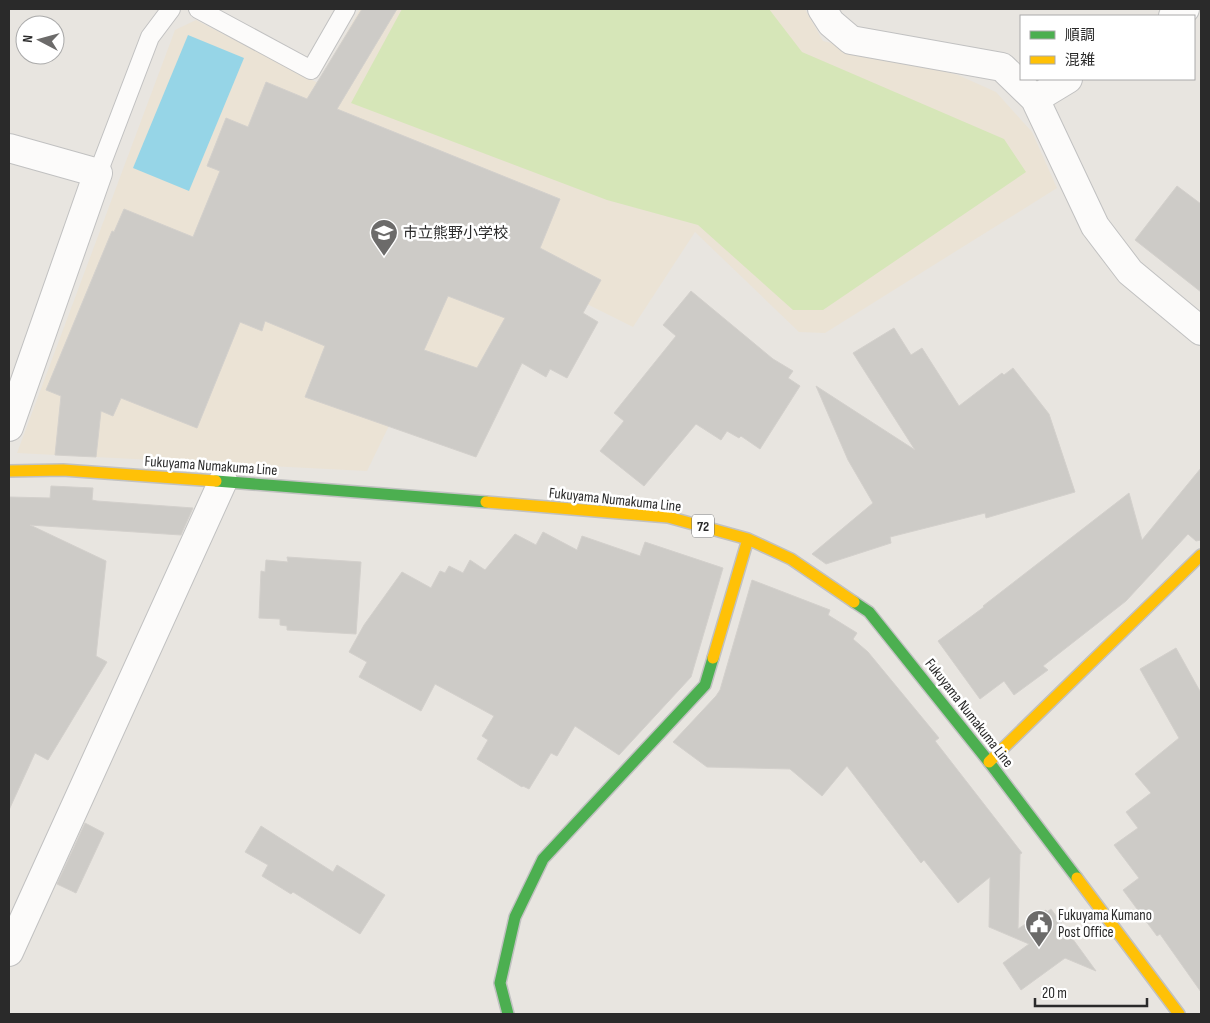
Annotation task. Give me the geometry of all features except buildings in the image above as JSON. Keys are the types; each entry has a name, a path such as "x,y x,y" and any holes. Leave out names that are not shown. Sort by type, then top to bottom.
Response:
{"main road":[{"name":"Fukuyama Numakuma Line","path":"9,471 62,470 223,481 668,517 748,539 791,560 869,612 989,762 1179,1014"},
{"path":"508,1014 500,983 516,917 543,858 705,685 748,539"},
{"path":"989,762 1201,555"}],"street":[{"path":"822,9 831,23 850,40 1002,67 1035,99 1095,226 1130,272 1201,331"},
{"path":"1174,15 1185,9"},
{"path":"1035,99 1066,80"},
{"path":"9,148 98,174 9,426"},
{"path":"9,952 223,481"}],"lane":[{"path":"98,174 150,37 171,9"},
{"path":"198,9 311,70 346,9"}],"shaded area":[{"name":"市立熊野小学校","path":"360,9 805,9 823,41 958,75 996,92 1032,132 1057,188 825,333 799,332 695,232 633,327 545,283 472,425 403,397 367,471 17,453 175,30 196,20 318,83"}],"green space":[{"path":"402,9 769,9 802,52 1004,139 1026,172 823,310 793,310 698,225 607,200 351,103"}],"water":[{"path":"188,35 244,58 189,191 133,168"}],"traffic: fast":[{"path":"216,481 486,502"},
{"path":"854,602 869,612 989,762 1077,878"},
{"path":"508,1014 500,983 515,917 543,859 705,685 713,658"}],"traffic: slow":[{"path":"9,471 63,470 216,481"},
{"path":"486,502 668,517 748,539 791,559 854,602"},
{"path":"713,658 748,539"},
{"path":"989,762 1201,555"},
{"path":"1077,878 1179,1014"}],"place":[{"name":"市立熊野小学校","path":"384,257"},
{"name":"Fukuyama Kumano Post Office","path":"1039,948"}]}
